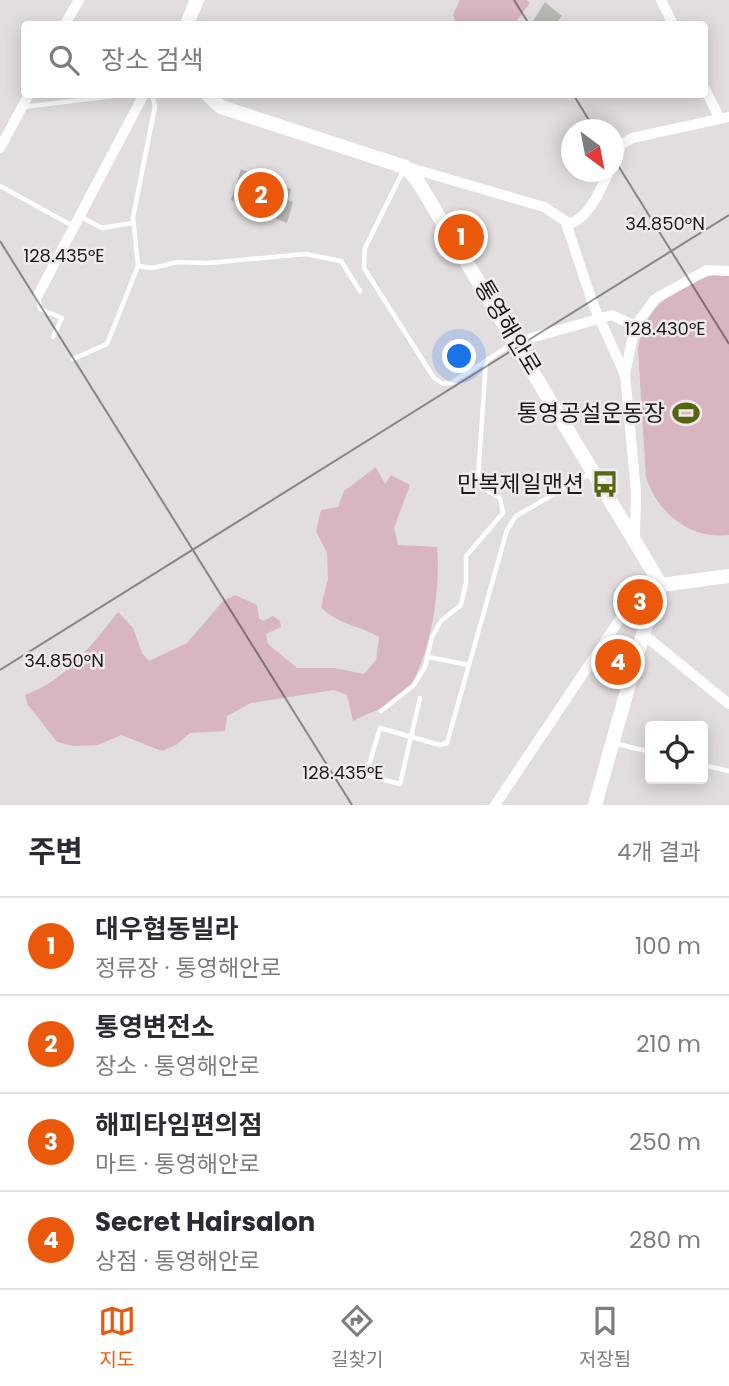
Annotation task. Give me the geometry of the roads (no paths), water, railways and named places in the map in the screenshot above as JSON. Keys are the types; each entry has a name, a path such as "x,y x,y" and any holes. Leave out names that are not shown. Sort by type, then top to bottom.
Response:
{"street":[{"path":"67,21 79,0"},
{"path":"188,21 197,0"},
{"path":"661,0 672,21"},
{"path":"624,143 632,138 724,118 708,92"},
{"path":"0,148 27,98"},
{"path":"38,295 142,98"},
{"path":"211,98 221,107 405,167 544,207 566,223 600,318 625,375"},
{"name":"통영해안로","path":"405,167 417,180 517,342 661,585"},
{"path":"566,223 580,219 592,205 604,182"},
{"path":"635,540 636,492 625,375 635,326 655,299 708,270 729,271"},
{"path":"517,342 612,315 635,326"},
{"path":"495,805 634,598 661,585 729,576"},
{"path":"595,805 643,634 661,585"},
{"path":"643,634 729,704"}],"lane":[{"path":"22,107 97,98"},
{"path":"73,359 107,344 138,265 133,223 155,106 153,98"},
{"path":"405,167 365,248 364,268 434,378 443,384 452,383 517,342"},
{"path":"0,186 77,222 102,228 133,223"},
{"path":"138,265 153,268 177,262 208,263 321,256 341,261 360,291"},
{"path":"38,295 40,309 62,318 52,337"},
{"path":"381,711 414,685 441,621 461,604 466,556 502,513 500,498 481,486 478,478 486,361"},
{"path":"366,775 380,728 440,745 447,743 507,530 516,516 595,471"},
{"path":"428,657 469,665"},
{"path":"340,768 400,784 419,698"},
{"path":"613,742 645,751"},
{"path":"708,766 729,771"}],"place":[{"name":"통영변전소","path":"261,195"},
{"name":"대우협동빌라","path":"461,237"},
{"name":"통영공설운동장","path":"686,413"},
{"name":"만복제일맨션","path":"605,484"},
{"name":"해피타임편의점","path":"640,602"},
{"name":"Secret Hairsalon","path":"618,662"}]}
